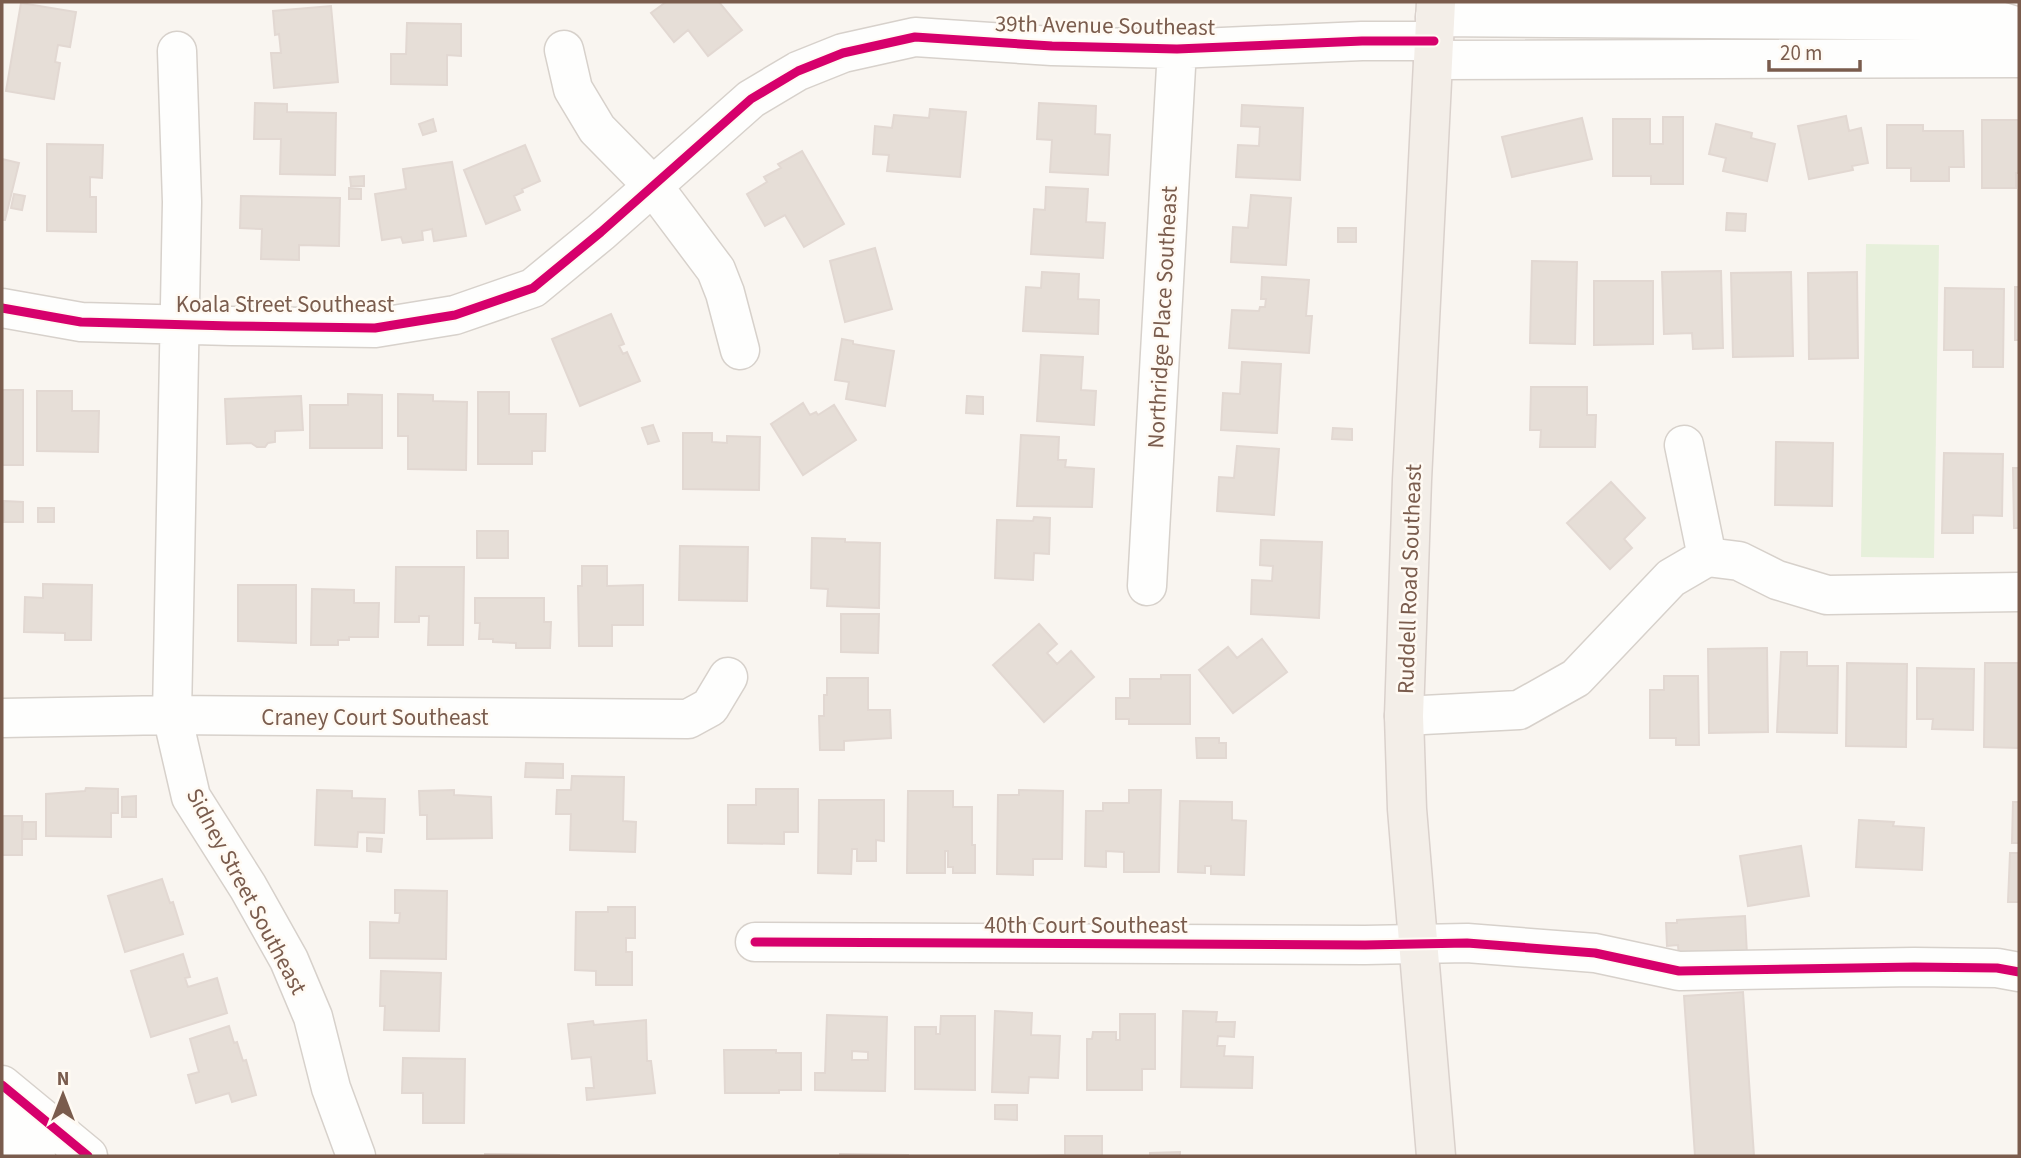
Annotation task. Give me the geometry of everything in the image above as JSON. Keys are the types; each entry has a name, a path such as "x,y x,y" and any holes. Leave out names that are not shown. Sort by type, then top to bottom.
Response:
{"main road":[{"name":"Ruddell Road Southeast","path":"1434,30 1404,716 1407,809 1436,1156"}],"street":[{"name":"39th Avenue Southeast","path":"653,186 751,99 798,71 843,53 915,37 1052,46 1177,49 1362,41 1434,30 1999,21 2019,27"},
{"name":"39th Avenue Southeast","path":"1434,30 2019,58"},
{"name":"Northridge Place Southeast","path":"1147,586 1177,49"},
{"path":"564,50 573,89 597,129 653,186 716,270 740,350"},
{"name":"Sidney Street Southeast","path":"177,51 182,202 172,715 191,797 248,887 289,960 313,1017 331,1088 356,1156"},
{"name":"Koala Street Southeast","path":"2,308 81,323 374,328 455,315 533,288 653,186"},
{"path":"1684,445 1707,557"},
{"path":"1404,716 1519,710 1576,678 1671,578 1707,557 1739,561 1777,580 1826,595 2019,592"},
{"name":"Craney Court Southeast","path":"2,718 172,715 688,719 710,708 728,677"},
{"name":"40th Court Southeast","path":"755,942 1467,943 1595,953 1679,971 1914,967 1997,968 2019,972"},
{"path":"2,1085 88,1156"},
{"path":"2,1129 36,1156"}],"green space":[{"path":"1866,244 1939,245 1934,558 1861,557"}],"building":[{"path":"666,2 719,2 742,30 708,56 688,30 674,42 651,13"},
{"path":"21,3 76,12 70,47 58,45 55,62 60,63 54,99 6,91"},
{"path":"331,6 338,82 274,88 271,53 281,53 279,34 275,35 273,11"},
{"path":"407,23 461,24 461,56 447,55 447,85 391,84 391,54 406,54"},
{"path":"255,103 287,104 287,112 336,113 335,175 280,174 281,139 254,139"},
{"path":"1039,103 1096,106 1095,134 1110,135 1108,175 1050,172 1052,140 1037,139"},
{"path":"1242,105 1303,108 1300,180 1236,177 1238,145 1259,146 1260,127 1241,126"},
{"path":"930,109 966,112 960,177 887,171 889,155 873,154 875,126 892,128 894,115 929,118"},
{"path":"1846,116 1849,131 1861,128 1868,163 1852,166 1853,170 1809,179 1798,126"},
{"path":"1663,117 1683,117 1683,184 1651,184 1651,176 1613,176 1613,119 1650,119 1650,144 1663,144"},
{"path":"1582,118 1592,159 1512,177 1502,137"},
{"path":"433,119 436,131 423,135 419,124"},
{"path":"1982,120 2019,120 2019,173 2016,173 2016,188 1982,188"},
{"path":"1716,124 1752,133 1751,138 1775,144 1767,181 1723,171 1726,158 1709,154"},
{"path":"1887,125 1923,125 1923,131 1963,131 1964,167 1949,167 1949,181 1911,181 1911,168 1887,168"},
{"path":"47,144 103,145 102,178 90,177 90,197 96,197 96,232 47,231"},
{"path":"525,145 540,181 514,196 520,210 486,224 464,170"},
{"path":"802,151 844,224 804,247 785,215 765,226 747,194 767,182 764,177 781,168 778,164"},
{"path":"2,159 19,163 5,220 2,220"},
{"path":"452,162 466,236 434,241 432,229 422,231 423,240 403,243 401,237 382,240 375,194 406,189 403,169"},
{"path":"364,176 364,186 351,186 350,177"},
{"path":"1046,187 1088,189 1086,222 1105,223 1103,258 1031,254 1034,209 1045,210"},
{"path":"349,188 361,189 361,199 349,199"},
{"path":"14,194 25,196 22,210 11,208"},
{"path":"1251,195 1291,198 1286,265 1231,262 1233,227 1248,228"},
{"path":"241,196 340,198 339,246 299,245 299,260 261,259 262,229 240,228"},
{"path":"1727,213 1746,214 1745,231 1726,230"},
{"path":"1338,228 1356,228 1356,242 1338,242"},
{"path":"875,248 892,309 845,322 830,261"},
{"path":"1532,261 1577,262 1575,344 1530,343"},
{"path":"1721,271 1723,348 1693,349 1692,333 1664,334 1662,272"},
{"path":"1042,272 1079,274 1078,299 1099,300 1098,334 1023,331 1026,287 1041,288"},
{"path":"1791,272 1793,356 1733,357 1731,273"},
{"path":"1857,272 1858,358 1809,359 1808,273"},
{"path":"1262,277 1309,280 1306,316 1312,316 1309,353 1229,348 1232,310 1259,311 1260,307 1265,307 1266,299 1261,299"},
{"path":"1594,281 1653,281 1653,344 1594,345"},
{"path":"2015,287 2019,287 2019,340 2015,340"},
{"path":"1945,288 2004,289 2003,367 1973,367 1973,350 1944,350"},
{"path":"611,314 624,344 619,346 623,354 627,352 640,381 580,406 552,339"},
{"path":"842,339 853,341 853,344 894,351 885,406 846,399 849,382 835,380"},
{"path":"1041,355 1083,357 1081,390 1096,391 1094,425 1037,421"},
{"path":"1242,362 1281,364 1277,433 1221,430 1223,393 1240,394"},
{"path":"1531,387 1587,387 1587,415 1596,415 1595,447 1540,447 1541,430 1530,430"},
{"path":"2,390 23,390 23,465 2,465"},
{"path":"37,391 72,391 72,411 99,411 98,452 37,451"},
{"path":"478,392 509,392 509,414 546,414 545,451 532,451 532,464 478,464"},
{"path":"348,394 382,395 382,448 310,448 310,405 348,405"},
{"path":"398,394 433,395 433,401 467,402 466,470 408,469 408,436 398,436"},
{"path":"301,396 303,430 275,431 275,442 268,443 265,447 257,447 251,443 227,444 225,399"},
{"path":"967,396 983,397 983,414 966,413"},
{"path":"803,403 810,415 816,412 818,415 834,405 856,440 803,475 771,424"},
{"path":"653,425 659,441 648,444 642,428"},
{"path":"1333,428 1352,429 1352,440 1332,439"},
{"path":"683,433 712,433 712,442 727,443 727,436 760,437 759,490 683,489"},
{"path":"1021,435 1059,437 1058,460 1066,460 1065,467 1094,469 1092,507 1017,506"},
{"path":"1776,442 1833,443 1832,506 1775,505"},
{"path":"1237,446 1279,449 1274,515 1217,511 1219,477 1234,478"},
{"path":"1944,453 2003,454 2002,516 1973,515 1973,533 1942,533"},
{"path":"2013,468 2019,468 2019,528 2014,528"},
{"path":"1611,482 1645,518 1624,539 1632,548 1610,569 1567,523"},
{"path":"4,501 23,502 23,522 4,522"},
{"path":"38,508 54,508 54,522 38,522"},
{"path":"1034,517 1050,518 1049,554 1034,553 1033,580 995,578 997,520 1033,521"},
{"path":"477,531 508,531 508,558 477,558"},
{"path":"812,538 880,543 879,608 827,606 828,589 811,588"},
{"path":"1261,540 1322,542 1319,618 1251,614 1252,580 1272,581 1273,566 1260,565"},
{"path":"680,546 748,547 747,601 679,600"},
{"path":"582,566 607,566 607,586 643,585 643,625 612,625 612,646 579,646 578,586 582,586"},
{"path":"396,567 464,567 463,645 428,645 429,616 419,616 419,622 395,622"},
{"path":"43,584 92,585 91,640 65,640 65,633 24,632 25,597 43,598"},
{"path":"238,585 296,585 296,643 238,641"},
{"path":"312,589 354,590 354,603 379,603 378,637 349,637 349,640 338,640 338,645 311,645"},
{"path":"475,598 544,598 544,622 551,622 550,648 516,648 516,643 479,639 480,623 475,623"},
{"path":"841,614 879,614 878,653 841,652"},
{"path":"1039,624 1057,644 1047,653 1057,664 1071,651 1094,677 1044,722 993,665"},
{"path":"1262,639 1287,672 1233,713 1199,670 1228,647 1237,658"},
{"path":"1767,648 1768,732 1709,733 1708,649"},
{"path":"1781,652 1807,652 1807,666 1838,666 1837,733 1777,732"},
{"path":"1847,663 1907,664 1906,747 1846,746"},
{"path":"1985,663 2019,663 2019,748 1984,747"},
{"path":"1917,668 1974,669 1973,730 1932,729 1933,719 1917,719"},
{"path":"1161,675 1190,675 1190,724 1129,724 1129,719 1116,719 1116,698 1130,698 1130,679 1161,679"},
{"path":"1664,676 1698,676 1699,745 1676,745 1676,738 1650,738 1650,690 1664,690"},
{"path":"827,678 868,678 868,710 890,710 891,738 844,741 844,750 820,750 819,716 824,716"},
{"path":"1196,738 1219,738 1219,743 1226,743 1226,758 1197,758"},
{"path":"526,763 563,764 563,778 525,777"},
{"path":"572,776 624,777 623,821 636,822 635,852 570,850 571,814 556,814 557,790 571,790"},
{"path":"86,788 118,789 118,813 111,813 111,837 46,836 46,794 85,791"},
{"path":"756,789 798,789 798,832 784,832 784,844 728,843 728,805 756,805"},
{"path":"317,790 352,791 352,798 385,799 384,833 358,832 357,847 315,845"},
{"path":"454,790 454,795 491,797 492,838 427,839 427,815 420,815 419,791"},
{"path":"1019,790 1063,791 1062,859 1033,859 1033,875 997,874 998,795 1019,795"},
{"path":"1129,790 1161,790 1159,872 1124,872 1124,852 1106,851 1106,867 1085,866 1086,811 1103,811 1103,803 1129,803"},
{"path":"908,791 953,791 953,807 972,807 975,873 953,873 953,867 948,867 948,851 945,851 945,873 907,873"},
{"path":"136,796 136,817 122,817 122,797"},
{"path":"819,800 884,800 884,841 876,840 876,861 857,861 857,849 852,849 851,874 818,873"},
{"path":"1180,801 1232,802 1232,820 1246,821 1244,875 1211,874 1211,866 1205,866 1205,873 1178,872"},
{"path":"2013,802 2019,802 2019,843 2012,843"},
{"path":"2,816 22,816 22,855 2,855"},
{"path":"1859,820 1894,822 1893,826 1924,828 1922,870 1856,867"},
{"path":"23,822 36,822 36,839 22,839"},
{"path":"367,838 382,839 381,852 367,851"},
{"path":"1801,846 1809,896 1748,906 1740,856"},
{"path":"2010,853 2019,853 2019,902 2008,902"},
{"path":"162,879 183,934 125,952 108,896"},
{"path":"395,890 447,891 446,959 370,958 370,922 399,923 400,913 395,913"},
{"path":"608,907 635,907 635,938 626,938 626,952 632,952 632,985 596,985 596,971 575,970 576,912 608,912"},
{"path":"1745,916 1747,955 1679,959 1678,945 1667,946 1666,923"},
{"path":"183,954 190,977 185,978 188,987 217,978 227,1013 151,1037 131,971"},
{"path":"381,971 441,973 439,1031 384,1030 385,1006 380,1006"},
{"path":"1743,992 1754,1156 1695,1156 1684,996"},
{"path":"995,1011 1032,1013 1031,1035 1060,1036 1058,1078 1029,1077 1028,1093 992,1092"},
{"path":"1183,1011 1217,1012 1216,1022 1235,1022 1234,1037 1218,1036 1217,1046 1225,1046 1224,1056 1253,1057 1252,1088 1181,1087"},
{"path":"1120,1014 1155,1014 1155,1069 1142,1069 1142,1090 1087,1090 1087,1039 1092,1039 1093,1032 1116,1032 1116,1040 1120,1040"},
{"path":"827,1015 887,1017 885,1091 815,1090 815,1073 825,1073","holes":["852,1051 868,1052 868,1060 852,1060"]},
{"path":"941,1016 975,1016 975,1090 915,1089 915,1027 936,1027 936,1034 940,1034"},
{"path":"646,1020 647,1061 651,1061 655,1093 587,1100 586,1088 594,1088 591,1057 572,1059 568,1024 593,1021 594,1025"},
{"path":"229,1026 243,1061 246,1060 256,1095 232,1102 229,1093 196,1103 188,1075 199,1072 190,1039"},
{"path":"724,1050 801,1053 801,1090 779,1090 779,1093 725,1093"},
{"path":"403,1058 465,1059 464,1123 423,1123 423,1093 402,1093"},
{"path":"995,1105 1017,1105 1017,1120 995,1119"},
{"path":"1065,1136 1102,1136 1102,1156 1034,1156 1065,1155"},
{"path":"1180,1152 1180,1156 1150,1156 1150,1153"},
{"path":"559,1155 559,1156 485,1156"},
{"path":"908,1155 908,1156 840,1156"}],"cycle path":[{"path":"2,308 81,322 231,326 375,328 455,315 533,288 601,232 751,99 798,71 843,53 915,37 1052,46 1177,49 1362,41 1434,41"},
{"path":"755,942 1365,945 1467,943 1595,953 1679,971 1914,967 1997,968 2019,972"},
{"path":"2,1085 88,1156"}]}
